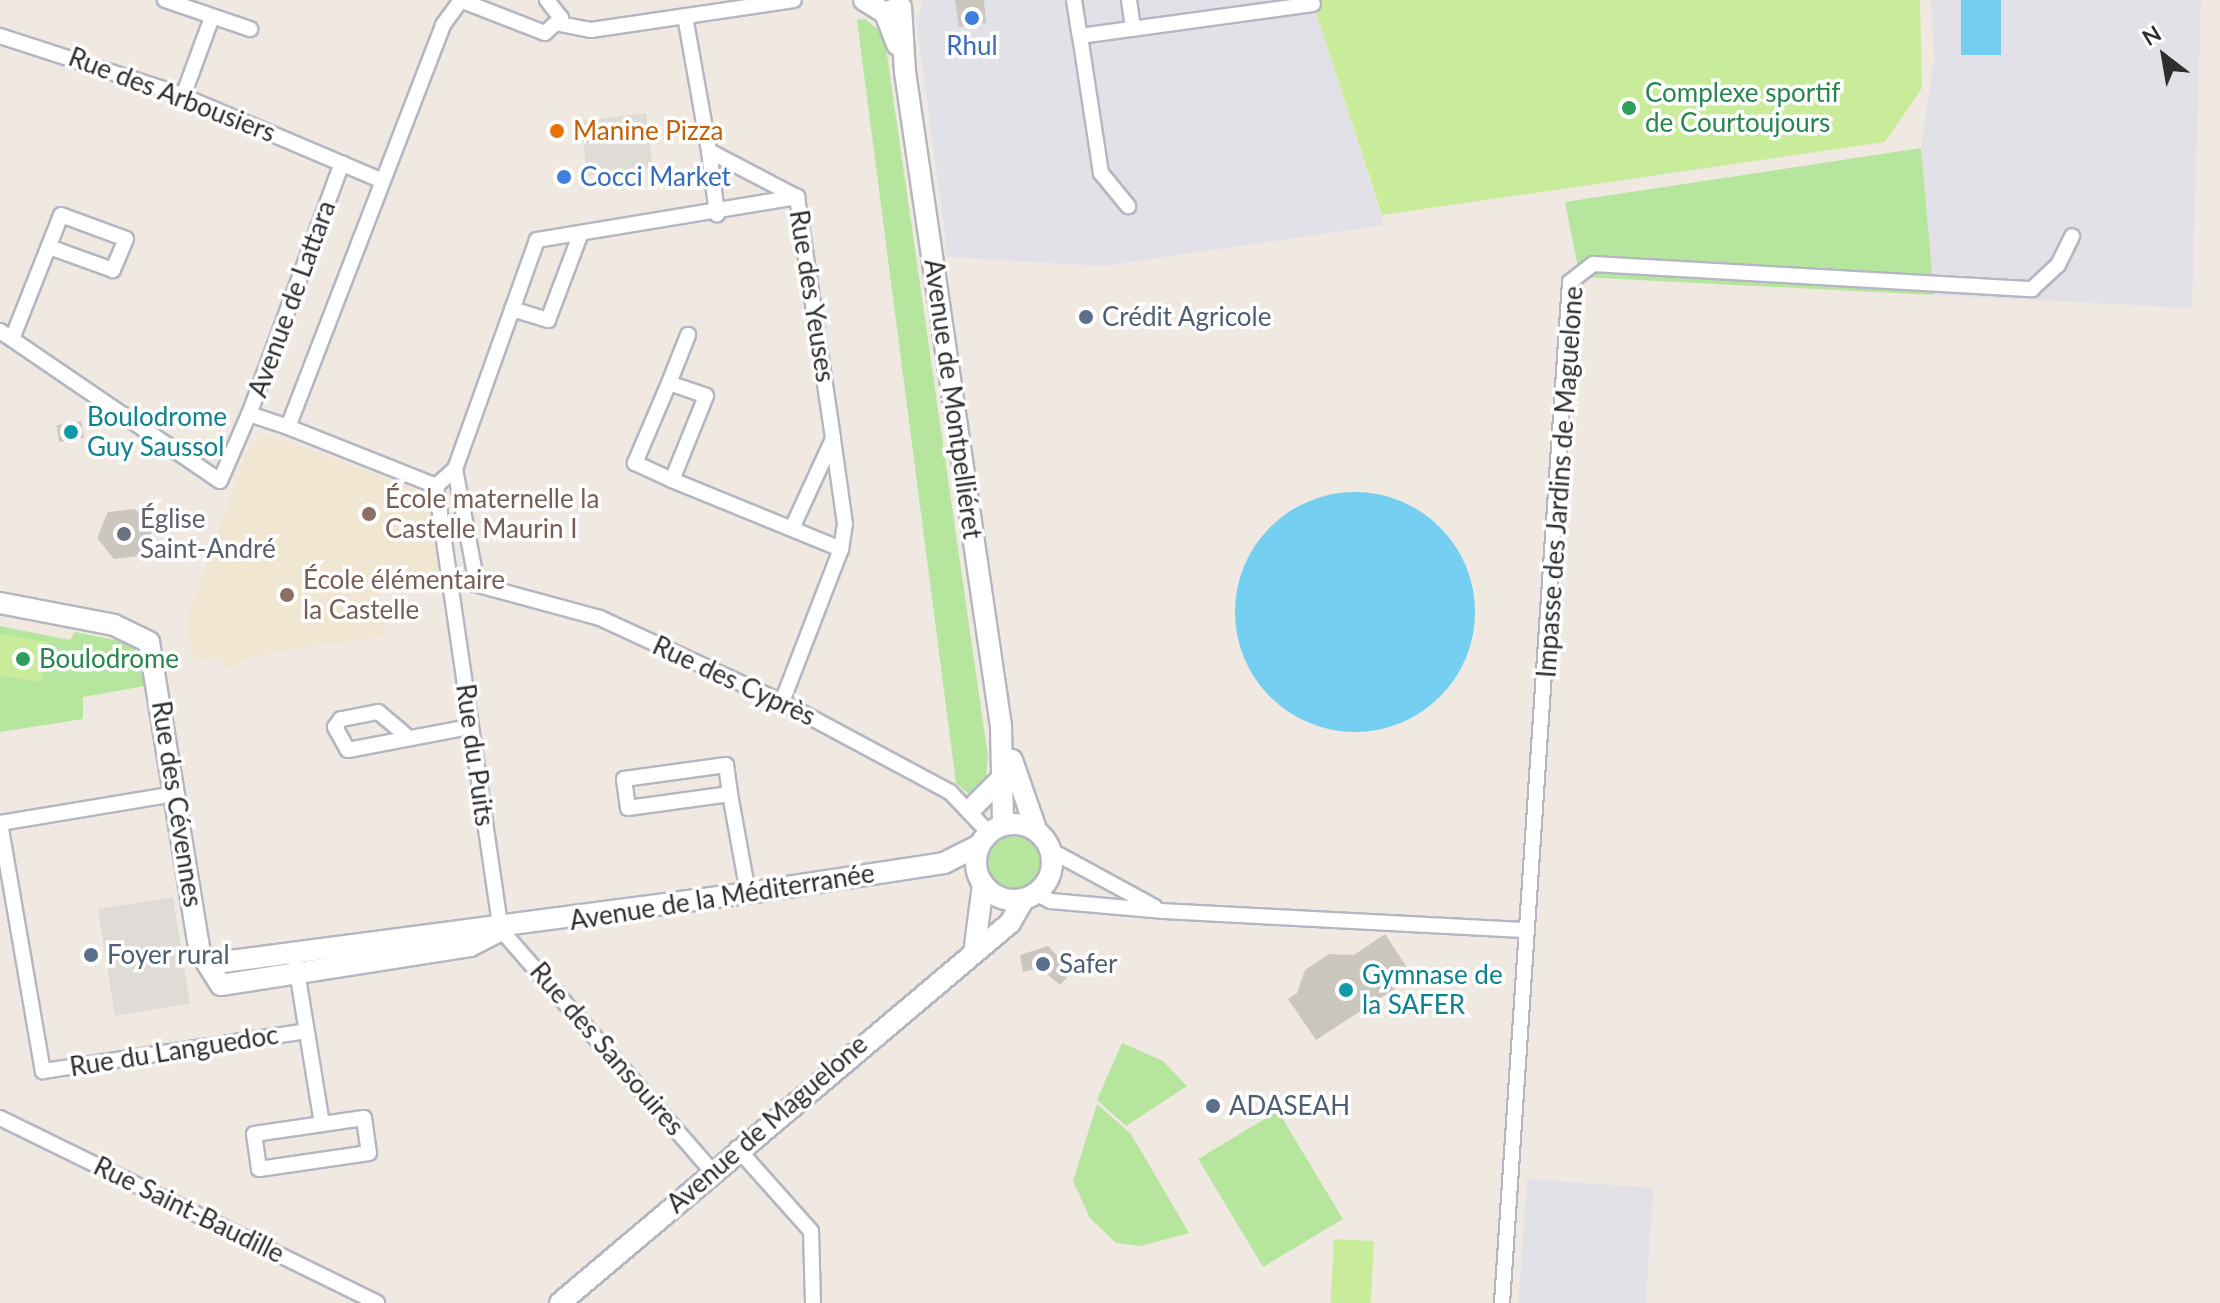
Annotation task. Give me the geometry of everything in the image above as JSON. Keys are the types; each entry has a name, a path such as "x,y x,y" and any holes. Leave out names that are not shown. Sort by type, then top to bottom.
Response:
{"street":[{"path":"165,0 204,9 250,29"},
{"path":"460,0 545,33 560,24 591,30 794,0"},
{"name":"Avenue de Lattara","path":"342,163 249,414 288,427 443,25 460,0"},
{"path":"864,0 898,7"},
{"path":"1074,0 1101,173 1128,206"},
{"path":"1129,0 1133,29"},
{"path":"555,2 560,24"},
{"path":"1080,36 1313,4"},
{"name":"Avenue de Montpelliéret","path":"898,7 1001,726 1005,775 990,834"},
{"path":"183,96 204,9"},
{"path":"685,16 717,214"},
{"name":"Rue des Arbousiers","path":"0,36 183,96 342,163"},
{"name":"Rue des Yeuses","path":"709,151 797,197 845,524 841,549 782,702"},
{"path":"342,163 381,180"},
{"path":"288,427 436,486 455,469 537,240 579,238 797,197"},
{"path":"49,247 113,270 126,239 61,215 49,247 6,335 220,481 249,414"},
{"name":"Impasse des Jardins de Maguelone","path":"1526,930 1570,282 1576,271 1593,264 2032,289 2058,265 2072,236"},
{"path":"512,309 548,320 579,238"},
{"path":"688,335 635,463 793,526 841,549"},
{"path":"669,383 706,396 672,480"},
{"path":"793,526 833,439"},
{"path":"455,469 477,584"},
{"name":"Rue du Puits","path":"436,486 453,578 470,727 501,930"},
{"name":"Rue des Cyprès","path":"453,578 600,618 782,702 972,808 990,834"},
{"name":"Rue des Cévennes","path":"0,603 114,625 149,642 200,952 208,964"},
{"path":"408,737 378,712 341,719 335,727 348,750 470,727"},
{"name":"Avenue de Montpelliéret","path":"1001,726 1037,832"},
{"path":"730,794 628,808 624,779 726,765 748,893"},
{"path":"972,808 1005,775"},
{"path":"0,823 175,794"},
{"name":"Rue du Languedoc","path":"0,823 43,1071 306,1031"},
{"path":"975,946 980,880 990,834 1037,832 1050,850 1162,911"},
{"name":"Avenue de la Méditerranée","path":"208,964 221,985 296,964 470,946 501,930 944,863 990,834"},
{"path":"1030,896 1051,870 1050,850"},
{"name":"Avenue de la Méditerranée","path":"944,863 980,880"},
{"path":"980,880 997,896 1030,896 1051,901 1162,911 1526,930 1502,1303"},
{"name":"Avenue de Maguelone","path":"560,1303 975,946 1010,923 1030,896"},
{"name":"Rue des Sansouires","path":"501,930 711,1170"},
{"path":"296,964 322,1123"},
{"name":"Rue Saint-Baudille","path":"0,1118 377,1303"},
{"path":"364,1118 369,1153 259,1169 254,1134 322,1123 364,1118"},
{"path":"737,1148 811,1231 813,1303"}],"shaded area":[{"path":"924,0 1312,0 1384,225 1103,266 948,257 916,19"},
{"path":"1931,0 2201,0 2192,308 1934,295 1921,148 1934,59"},
{"path":"646,113 653,168 587,176 580,121"},
{"name":"École élémentaire la Castelle","path":"266,434 428,493 442,589 376,569 386,636 252,656 227,669 219,657 194,662 186,622 248,449"},
{"path":"173,897 190,1004 115,1016 98,909"},
{"path":"1527,1179 1654,1188 1646,1303 1518,1303"}],"green space":[{"name":"Complexe sportif de Courtoujours","path":"1312,0 1920,0 1922,88 1885,142 1382,215"},
{"path":"865,19 884,34 988,757 985,786 970,795 956,783 857,20"},
{"path":"1921,148 1934,295 1580,277 1565,202"},
{"path":"0,626 70,640 75,632 141,645 150,685 83,697 83,719 0,732"},
{"name":"Boulodrome","path":"0,634 48,642 42,682 0,676"},
{"path":"1014,836 1033,844 1041,863 1033,882 1014,890 995,882 987,863 995,844"},
{"path":"1122,1043 1163,1061 1187,1086 1126,1126 1097,1100"},
{"path":"1097,1104 1131,1134 1189,1233 1141,1246 1116,1243 1090,1218 1073,1181"},
{"path":"1278,1111 1343,1219 1263,1267 1198,1159"},
{"path":"1334,1239 1374,1241 1371,1303 1331,1303"}],"water":[{"path":"1961,0 2001,0 2001,55 1961,55"},
{"path":"1355,492 1401,501 1422,512 1440,527 1455,545 1466,566 1475,612 1466,658 1455,679 1440,697 1422,712 1401,723 1355,732 1309,723 1288,712 1270,697 1255,679 1244,658 1235,612 1244,566 1255,545 1270,527 1288,512 1309,501"}],"building":[{"path":"955,0 984,0 986,23 959,27"},
{"name":"Boulodrome Guy Saussol","path":"81,421 84,438 59,442 56,425"},
{"name":"Église Saint-André","path":"135,509 152,531 141,556 114,559 97,538 108,512"},
{"name":"Gymnase de la SAFER","path":"1385,934 1413,977 1316,1040 1288,999 1297,993 1305,970 1329,954 1354,955"},
{"name":"Safer","path":"1048,946 1072,972 1060,985 1040,968 1023,972 1020,955"}],"place":[{"name":"Rhul","path":"972,18"},
{"name":"Complexe sportif de Courtoujours","path":"1629,108"},
{"name":"Manine Pizza","path":"557,131"},
{"name":"Cocci Market","path":"564,177"},
{"name":"Crédit Agricole","path":"1086,317"},
{"name":"Boulodrome Guy Saussol","path":"71,432"},
{"name":"École maternelle la Castelle Maurin I","path":"369,514"},
{"name":"Église Saint-André","path":"124,534"},
{"name":"École élémentaire la Castelle","path":"287,595"},
{"name":"Boulodrome","path":"23,659"},
{"name":"Foyer rural","path":"91,955"},
{"name":"Safer","path":"1043,964"},
{"name":"Gymnase de la SAFER","path":"1346,990"},
{"name":"ADASEAH","path":"1213,1106"}]}
